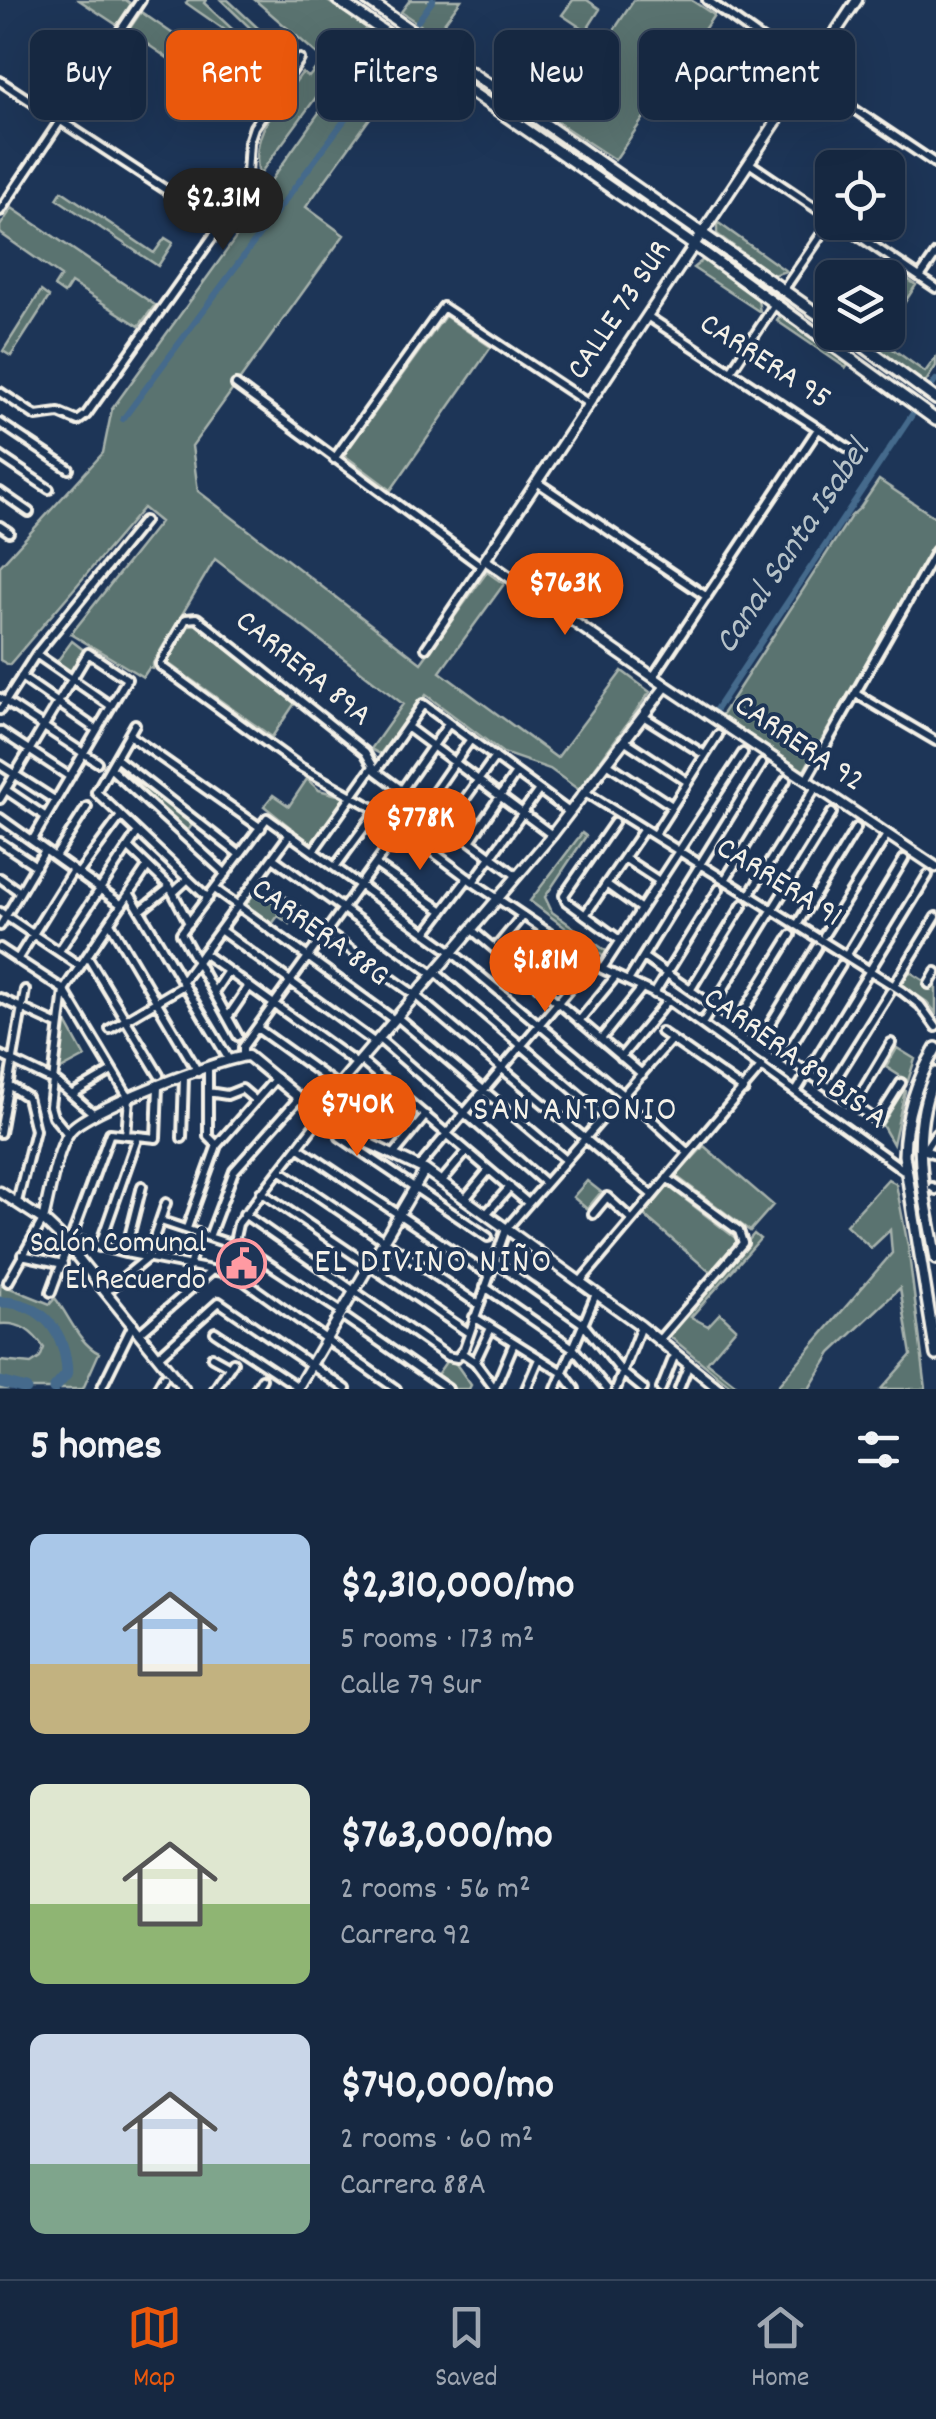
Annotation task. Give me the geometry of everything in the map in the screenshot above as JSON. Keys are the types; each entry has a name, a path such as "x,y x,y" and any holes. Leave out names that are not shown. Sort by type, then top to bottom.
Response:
{"main road":[{"path":"338,0 383,30"},
{"path":"367,0 412,30"},
{"path":"474,72 815,312"},
{"path":"474,93 936,420"},
{"path":"869,350 936,399"},
{"path":"936,1048 918,1082 908,1113 905,1170 936,1355"},
{"path":"936,1073 921,1118 925,1198 936,1259"},
{"path":"921,1118 936,1098"}],"street":[{"path":"121,30 141,0"},
{"path":"707,0 747,30"},
{"name":"CALLE 73 SUR","path":"837,30 857,0"},
{"path":"0,392 36,416 59,413 78,421 86,415 248,186 250,142 257,121 300,59"},
{"path":"0,81 30,100"},
{"path":"855,108 936,164"},
{"path":"0,211 60,120 220,226"},
{"name":"CALLE 73 SUR","path":"426,648 777,120"},
{"path":"749,163 815,207"},
{"path":"784,290 820,240"},
{"path":"864,240 936,288"},
{"path":"920,277 936,254"},
{"path":"731,372 775,304"},
{"path":"334,459 443,308 589,404"},
{"name":"CARRERA 95","path":"647,316 854,452"},
{"name":"CARRERA 92","path":"236,385 483,563 936,868"},
{"path":"1,425 69,469"},
{"path":"653,678 818,429"},
{"path":"0,456 49,489"},
{"path":"537,482 706,597"},
{"path":"0,492 29,512"},
{"path":"0,710 2,700 36,654 144,521"},
{"path":"0,526 9,532"},
{"path":"806,780 936,551"},
{"name":"CARRERA 89 BIS A","path":"193,616 186,620 161,666 300,766 378,810 470,880 602,969 668,1000 905,1170"},
{"name":"CARRERA 89A","path":"193,616 364,752 374,770 517,876"},
{"path":"0,799 88,653 127,679 32,841"},
{"path":"36,654 111,706"},
{"path":"21,677 97,730"},
{"path":"228,1271 244,1214 298,1147 338,1086 552,835 666,686"},
{"path":"856,694 936,742"},
{"path":"2,700 97,762"},
{"path":"312,851 424,704 570,812"},
{"path":"642,716 705,755"},
{"path":"402,790 448,722"},
{"path":"135,724 96,792 208,898"},
{"path":"407,728 552,835"},
{"path":"0,731 70,777"},
{"path":"654,835 718,734"},
{"path":"129,735 260,828"},
{"path":"424,807 471,739"},
{"path":"624,740 688,782"},
{"path":"602,969 743,752"},
{"path":"447,824 495,757"},
{"path":"116,758 240,854"},
{"path":"606,763 672,806"},
{"path":"628,981 762,764"},
{"path":"0,766 56,801"},
{"path":"110,768 226,874"},
{"path":"470,841 516,773"},
{"path":"725,880 786,780"},
{"path":"751,892 816,787"},
{"path":"6,790 46,817"},
{"path":"426,933 492,857 539,790"},
{"name":"CARRERA 91","path":"585,792 914,1000 936,1027"},
{"path":"55,857 87,807"},
{"path":"336,867 378,810"},
{"path":"702,1024 832,813"},
{"path":"418,840 435,815"},
{"path":"17,960 76,872 121,816"},
{"path":"0,818 122,904"},
{"path":"238,1036 182,934 268,818 452,952 622,1096"},
{"path":"614,823 564,895 621,940"},
{"path":"8,1282 43,1220 68,1134 76,1124 243,1052 402,828"},
{"path":"797,925 856,828"},
{"path":"585,915 644,829"},
{"path":"58,951 138,832"},
{"path":"110,1029 183,984 290,834"},
{"path":"824,935 887,835"},
{"path":"0,842 36,866"},
{"path":"128,847 171,890 190,922"},
{"path":"0,926 3,914 45,850"},
{"path":"273,858 434,973 604,1116"},
{"path":"624,858 658,881"},
{"path":"846,956 904,859"},
{"path":"376,864 443,911"},
{"path":"68,1134 50,1110 64,990 148,866"},
{"path":"797,1090 928,875"},
{"path":"0,878 20,892"},
{"path":"140,911 188,879"},
{"path":"255,882 415,995 652,1195"},
{"path":"606,884 641,909"},
{"name":"CARRERA 88G","path":"215,888 396,1018 566,1160"},
{"path":"654,994 719,889"},
{"path":"130,894 229,1060"},
{"path":"690,990 743,904"},
{"path":"3,914 80,966"},
{"path":"495,950 523,915"},
{"path":"830,1088 936,917"},
{"path":"110,923 198,1072"},
{"path":"220,930 377,1040 546,1183"},
{"path":"471,930 642,1074"},
{"path":"516,967 546,931"},
{"path":"737,1022 791,935"},
{"path":"537,985 569,947"},
{"path":"0,948 64,990 129,1098 126,1135"},
{"path":"761,1039 817,948"},
{"path":"203,953 384,1079 528,1203"},
{"path":"87,956 159,1075"},
{"path":"643,958 877,1121 901,1083"},
{"path":"215,1332 297,1388 344,1316 422,1168 592,962"},
{"path":"785,1056 840,965"},
{"path":"214,992 228,971"},
{"path":"929,984 936,972"},
{"path":"579,1021 616,976"},
{"path":"228,1018 249,986"},
{"path":"600,1039 642,988"},
{"path":"0,1133 25,990"},
{"path":"0,998 58,1025"},
{"path":"622,1056 668,1000"},
{"path":"257,1028 338,1086"},
{"path":"661,1032 744,1090"},
{"path":"244,1214 453,1358 462,1353 506,1229 671,1040"},
{"path":"854,1105 891,1043"},
{"path":"243,1052 341,1131 422,1168 442,1182 641,1326 719,1389"},
{"path":"0,1055 54,1080 94,1114"},
{"path":"580,1282 762,1066"},
{"path":"208,1068 208,1136 218,1145"},
{"path":"73,1094 112,1070"},
{"path":"182,1138 184,1077"},
{"path":"186,1228 218,1145 276,1078"},
{"path":"384,1079 340,1137 488,1238"},
{"path":"10,1086 27,1097 35,1130 17,1202"},
{"path":"51,1292 110,1133 156,1138 158,1086"},
{"path":"208,1092 227,1095 242,1090 256,1100"},
{"path":"368,1143 404,1097"},
{"path":"209,1237 234,1171 300,1098"},
{"path":"645,1113 688,1153"},
{"path":"394,1154 426,1116"},
{"path":"936,1133 922,1149 936,1154"},
{"path":"99,1247 138,1136"},
{"path":"298,1147 489,1275"},
{"path":"442,1182 467,1151"},
{"path":"280,1170 479,1305"},
{"path":"465,1199 489,1170"},
{"path":"659,1340 740,1247 743,1237 666,1178"},
{"path":"125,1253 142,1186"},
{"path":"486,1214 510,1187"},
{"path":"261,1192 469,1333"},
{"path":"0,1193 68,1241 184,1389"},
{"path":"593,1214 607,1198 632,1219"},
{"path":"106,1292 147,1258 166,1203"},
{"path":"161,1221 233,1243 448,1389"},
{"path":"190,1267 198,1234"},
{"path":"68,1241 210,1272 228,1271 396,1389"},
{"path":"22,1256 63,1264"},
{"path":"494,1260 582,1323 622,1372 643,1389"},
{"path":"140,1333 210,1272"},
{"path":"485,1288 573,1348 606,1389"},
{"path":"556,1389 596,1294"},
{"path":"159,1356 219,1302 346,1389"},
{"path":"474,1317 563,1373 575,1389"},
{"path":"102,1389 133,1324"},
{"path":"616,1389 641,1326"},
{"path":"476,1362 491,1328"},
{"path":"495,1389 514,1343"},
{"path":"462,1353 476,1362 495,1389"},
{"path":"212,1357 232,1365 215,1389"},
{"path":"526,1389 538,1359"},
{"path":"661,1389 673,1359"},
{"path":"679,1389 689,1364"},
{"path":"157,1389 164,1377"},
{"path":"256,1389 262,1379"}],"green space":[{"path":"79,0 126,0 131,4 117,25"},
{"path":"206,0 204,3 233,30 225,30 186,3"},
{"path":"221,0 228,0 260,30 252,30"},
{"path":"255,0 326,0 367,28 317,30 317,54 297,36 297,30 290,30"},
{"path":"410,0 461,0 439,30 428,30 401,12"},
{"path":"573,0 587,0 600,9 587,30 562,15"},
{"path":"634,0 691,0 714,15 704,30 639,30 639,120 642,120 615,160 554,120 619,120 619,30 614,30"},
{"path":"141,12 167,30 166,57 146,43 146,30 129,30"},
{"path":"317,67 317,96 259,175 258,146 268,120 297,120 297,79 302,73 309,77"},
{"path":"317,115 317,120 369,120 306,207 344,235 192,446 198,491 421,663 487,572 504,584 440,672 557,758 622,671 650,692 579,790 550,769 503,753 426,695 380,754 371,749 403,704 215,559 153,669 149,668 143,677 71,634 160,522 143,508 9,665 0,660 0,566 103,453 112,409 264,199 267,186"},
{"path":"62,191 154,253 165,238 173,243 158,266 57,199"},
{"path":"12,208 155,305 139,326 71,283 64,294 54,287 61,276 0,233 0,226"},
{"path":"717,222 786,271 773,275 717,234"},
{"path":"704,259 758,300 760,312 693,268"},
{"path":"905,280 916,285 905,302"},
{"path":"41,291 49,297 11,356 3,351"},
{"path":"445,316 491,347 391,490 344,455"},
{"path":"780,316 815,340 815,347 777,321"},
{"path":"820,350 830,350 849,363 846,368"},
{"path":"878,350 894,350 925,372 936,357 936,366 925,383"},
{"path":"879,480 936,518 936,541 803,772 721,716 851,516"},
{"path":"191,620 295,703 272,737 165,661"},
{"path":"72,641 85,651 70,673 56,663"},
{"path":"120,763 194,822 187,832 117,768"},
{"path":"307,779 319,790 345,797 311,844 264,806 273,795 289,806"},
{"path":"582,833 586,836 545,897 552,912 606,951 604,957 530,901"},
{"path":"256,886 296,916 290,924 278,916 272,924 244,904"},
{"path":"907,970 929,984 936,972 936,1013 899,983"},
{"path":"63,1017 85,1057 57,1072"},
{"path":"897,1048 915,1059 908,1081 886,1067"},
{"path":"905,1091 893,1144 882,1125"},
{"path":"704,1146 773,1205 750,1231 676,1176"},
{"path":"888,1179 896,1184 908,1246 926,1389 881,1389 911,1355 900,1288 831,1353 809,1389 775,1389 892,1253 890,1230 871,1248 846,1225"},
{"path":"587,1181 601,1192 587,1209 573,1197"},
{"path":"668,1186 738,1240 710,1272 644,1215"},
{"path":"754,1234 760,1239 691,1317 708,1326 720,1313 736,1328 707,1362 740,1388 734,1389 668,1335"},
{"path":"0,1284 50,1304 55,1298 80,1336 99,1353 83,1389 0,1389 0,1361 31,1364 40,1358 44,1348 26,1329 0,1324"},
{"path":"448,1359 471,1385 469,1389 455,1389 436,1376"}],"waterway":[{"path":"418,21 433,0"},
{"path":"123,419 345,120"},
{"name":"Canal Santa Isabel","path":"931,387 936,380"},
{"name":"Canal Santa Isabel","path":"715,711 914,412"},
{"path":"0,1302 15,1303 40,1314 57,1334 67,1374 54,1389"},
{"path":"0,1382 26,1389"}],"place":[{"name":"Salón Comunal El Recuerdo","path":"241,1263"}],"district":[{"name":"SAN ANTONIO","path":"576,1112"},
{"name":"EL DIVINO NIÑO","path":"434,1264"}]}
